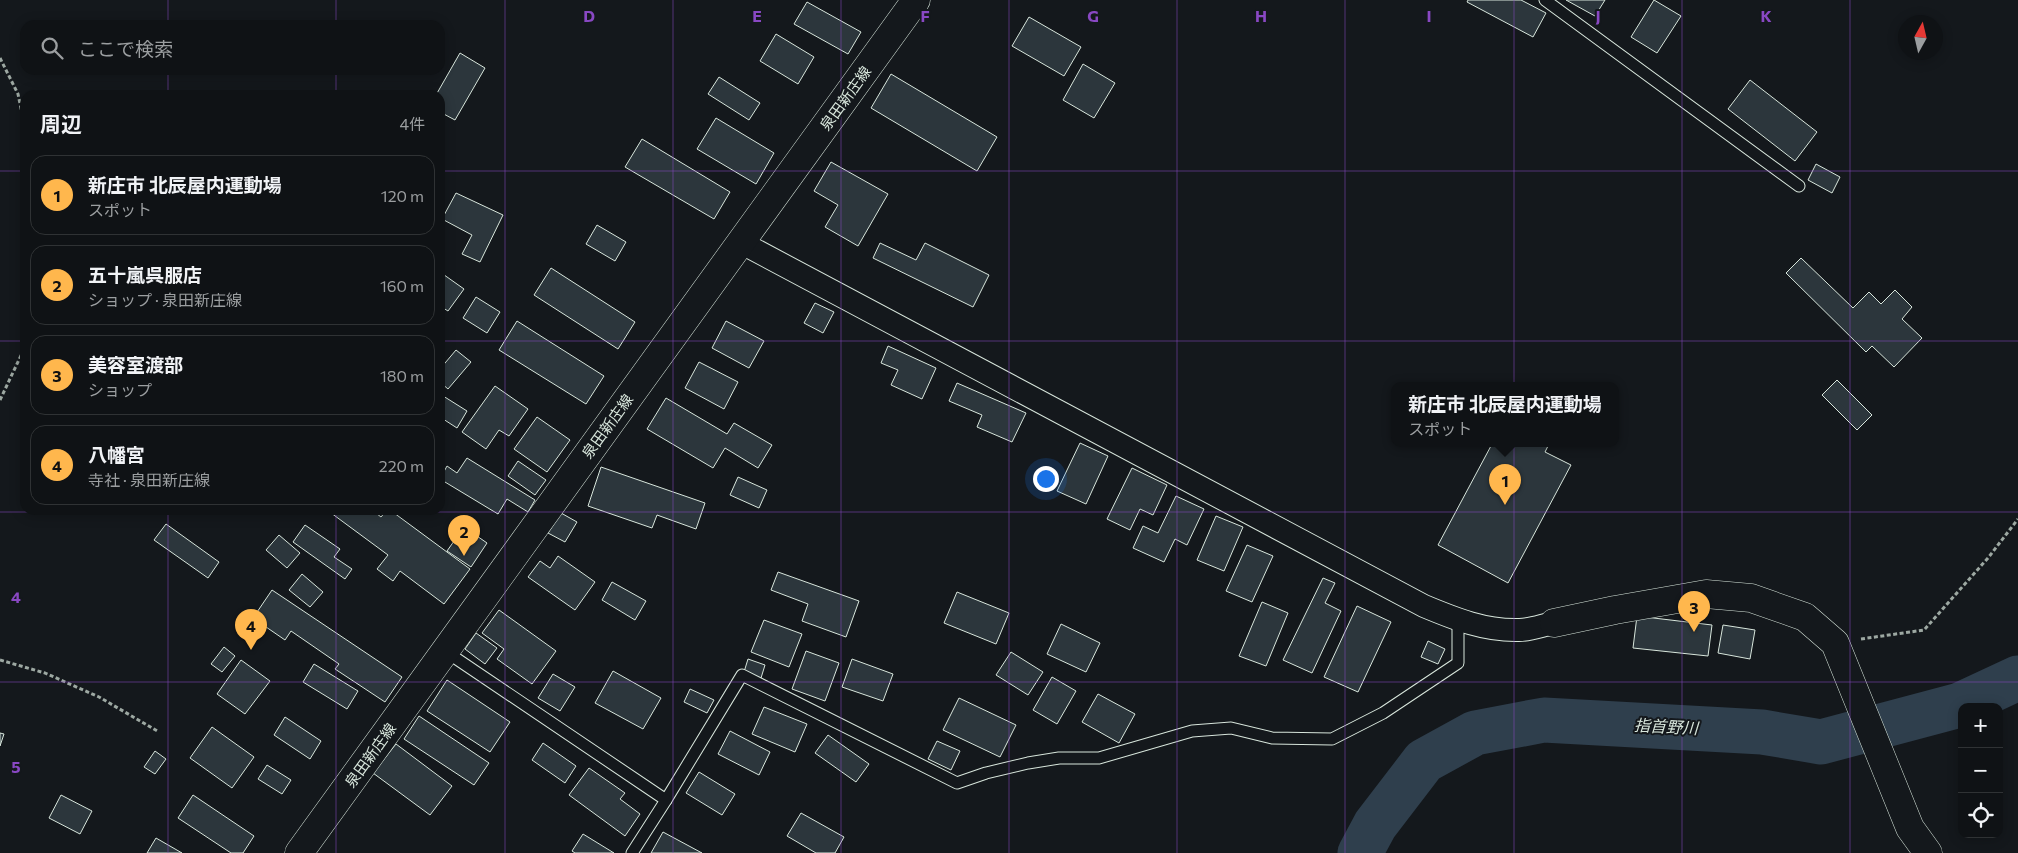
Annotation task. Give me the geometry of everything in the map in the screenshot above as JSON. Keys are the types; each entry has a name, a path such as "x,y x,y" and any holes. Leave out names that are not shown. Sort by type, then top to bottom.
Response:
{"main road":[{"name":"泉田新庄線","path":"299,853 916,0"},
{"path":"1554,623 1706,594 1752,598 1806,617 1836,642 1910,828 1928,853"}],"street":[{"path":"740,242 1424,606 1458,621 1488,628 1521,630 1554,623"}],"lane":[{"path":"1545,0 1799,186"},
{"path":"632,853 742,675 957,784 986,773 1028,762 1058,758 1099,758 1192,731 1231,728 1272,738 1332,739 1382,713 1458,662 1458,621"},
{"path":"445,651 666,800"}],"path":[{"path":"0,58 18,94 20,104"},
{"path":"0,400 20,358"},
{"path":"1836,642 1924,630 1988,558 2018,519"},
{"path":"0,660 45,673 90,693 159,732"}],"building":[{"path":"1468,0 1521,0 1546,13 1533,37 1467,2"},
{"path":"1566,0 1605,0 1595,16"},
{"path":"1654,0 1681,16 1657,53 1631,37"},
{"path":"807,2 861,32 848,54 794,24"},
{"path":"1029,17 1081,47 1064,76 1012,46"},
{"path":"776,34 814,57 798,84 760,61"},
{"path":"460,53 485,68 455,120 445,115 445,90 439,90"},
{"path":"1083,64 1115,83 1094,118 1063,100"},
{"path":"891,74 997,137 977,171 871,108"},
{"path":"719,77 760,103 749,120 708,94"},
{"path":"1750,80 1817,132 1795,161 1728,109"},
{"path":"716,118 774,153 756,184 697,149"},
{"path":"642,139 730,192 714,219 625,167"},
{"path":"831,162 888,194 858,246 825,227 838,205 814,191"},
{"path":"1816,164 1840,177 1832,193 1808,180"},
{"path":"456,193 503,215 480,262 462,254 472,235 445,221 445,213"},
{"path":"597,225 626,242 615,261 586,244"},
{"path":"880,243 916,260 925,243 989,275 973,307 873,258"},
{"path":"1801,258 1853,308 1869,292 1881,304 1895,290 1912,307 1902,319 1922,338 1894,367 1872,346 1866,352 1786,273"},
{"path":"551,268 635,322 618,349 534,295"},
{"path":"445,276 464,289 448,311 445,309"},
{"path":"476,297 500,312 487,333 463,318"},
{"path":"815,303 834,312 823,333 804,323"},
{"path":"517,321 604,376 586,404 499,350"},
{"path":"726,321 764,341 749,368 712,348"},
{"path":"888,346 936,368 922,399 891,385 898,370 881,363"},
{"path":"456,350 471,362 448,389 445,386 445,363"},
{"path":"699,362 738,382 724,409 685,388"},
{"path":"1837,380 1872,415 1857,430 1822,395"},
{"path":"957,383 1026,413 1012,442 977,427 982,415 949,401"},
{"path":"495,386 528,409 509,436 499,430 486,449 462,432"},
{"path":"445,397 467,411 457,428 445,420"},
{"path":"666,398 727,434 734,423 772,445 758,468 725,448 713,468 647,429"},
{"path":"537,417 570,440 547,472 514,449"},
{"path":"1080,443 1108,456 1086,504 1057,491"},
{"path":"1490,447 1548,447 1545,452 1571,465 1508,583 1438,545"},
{"path":"467,458 535,500 528,512 507,499 498,514 445,482 445,470 447,466 457,473"},
{"path":"518,461 546,480 535,495 508,476"},
{"path":"601,467 705,503 696,529 657,515 652,528 588,506"},
{"path":"1132,468 1167,485 1153,515 1140,509 1130,530 1107,519"},
{"path":"738,477 767,490 759,508 730,495"},
{"path":"1176,496 1204,509 1187,545 1175,539 1164,562 1133,548 1143,526 1158,533"},
{"path":"561,513 577,522 565,542 548,533"},
{"path":"334,515 378,515 381,517 383,515 397,515 470,569 444,604 400,571 393,581 377,569 388,555"},
{"path":"1216,516 1243,527 1224,571 1197,560"},
{"path":"166,524 219,562 208,578 154,540"},
{"path":"305,525 340,549 334,557 352,569 345,579 293,542"},
{"path":"464,527 487,543 471,567 447,551"},
{"path":"279,535 300,553 287,568 266,550"},
{"path":"1247,545 1273,556 1252,602 1226,591"},
{"path":"558,556 595,582 575,610 528,577 540,561 550,568"},
{"path":"778,572 859,601 846,637 802,621 808,604 771,590"},
{"path":"302,574 323,592 310,607 289,590"},
{"path":"1323,578 1335,583 1325,603 1341,611 1312,673 1283,660"},
{"path":"612,582 646,601 635,620 602,600"},
{"path":"272,590 402,677 385,702 335,669 339,664 291,631 285,640 253,618"},
{"path":"957,592 1009,613 996,644 944,623"},
{"path":"1262,602 1288,613 1266,666 1239,656"},
{"path":"1357,606 1391,622 1358,692 1324,677"},
{"path":"499,610 556,651 532,684 497,659 504,649 482,633"},
{"path":"1637,616 1712,625 1708,656 1633,648"},
{"path":"764,620 802,634 789,667 751,652"},
{"path":"1061,624 1100,643 1086,672 1047,654"},
{"path":"1723,625 1755,630 1750,659 1718,653"},
{"path":"476,633 497,648 485,664 465,649"},
{"path":"1428,641 1445,649 1438,664 1421,657"},
{"path":"224,647 235,656 222,672 211,664"},
{"path":"806,651 839,663 825,701 792,689"},
{"path":"1011,652 1043,672 1028,695 996,675"},
{"path":"748,659 765,665 761,678 744,672"},
{"path":"852,659 893,674 883,701 842,687"},
{"path":"241,660 270,681 245,714 217,694"},
{"path":"314,664 358,691 347,709 303,682"},
{"path":"613,671 661,698 643,729 595,703"},
{"path":"553,674 575,687 560,711 538,698"},
{"path":"1052,677 1076,691 1057,724 1033,710"},
{"path":"447,680 510,722 490,752 427,711"},
{"path":"690,689 714,700 707,713 684,702"},
{"path":"1098,694 1135,714 1119,743 1082,722"},
{"path":"959,698 1016,725 1000,757 943,730"},
{"path":"764,707 807,724 795,752 752,734"},
{"path":"419,716 489,763 474,785 404,739"},
{"path":"285,717 321,741 310,759 274,735"},
{"path":"212,727 254,757 232,788 190,758"},
{"path":"730,731 770,752 759,775 718,754"},
{"path":"0,733 4,734 0,746"},
{"path":"828,735 869,764 856,782 815,753"},
{"path":"937,741 960,751 951,770 928,759"},
{"path":"543,743 576,766 565,783 532,760"},
{"path":"396,744 452,786 430,815 373,773"},
{"path":"155,751 166,759 155,774 144,767"},
{"path":"267,765 291,780 282,794 258,779"},
{"path":"589,768 625,793 620,799 640,814 625,836 569,795"},
{"path":"699,772 735,794 722,815 686,793"},
{"path":"61,795 92,811 80,834 49,818"},
{"path":"193,795 254,836 243,853 231,853 178,818"},
{"path":"801,813 844,837 835,853 816,853 787,836"},
{"path":"663,832 702,853 651,853"},
{"path":"583,834 614,853 575,853 572,851"},
{"path":"156,838 182,853 147,853"}],"waterway":[{"name":"指首野川","path":"1360,853 1375,825 1424,761 1475,733 1544,720 1762,732 1821,742 1960,705 2018,678"}],"place":[{"name":"新庄市 北辰屋内運動場","path":"1505,505"},
{"name":"五十嵐呉服店","path":"464,556"},
{"name":"美容室渡部","path":"1694,632"},
{"name":"八幡宮","path":"251,650"}]}
